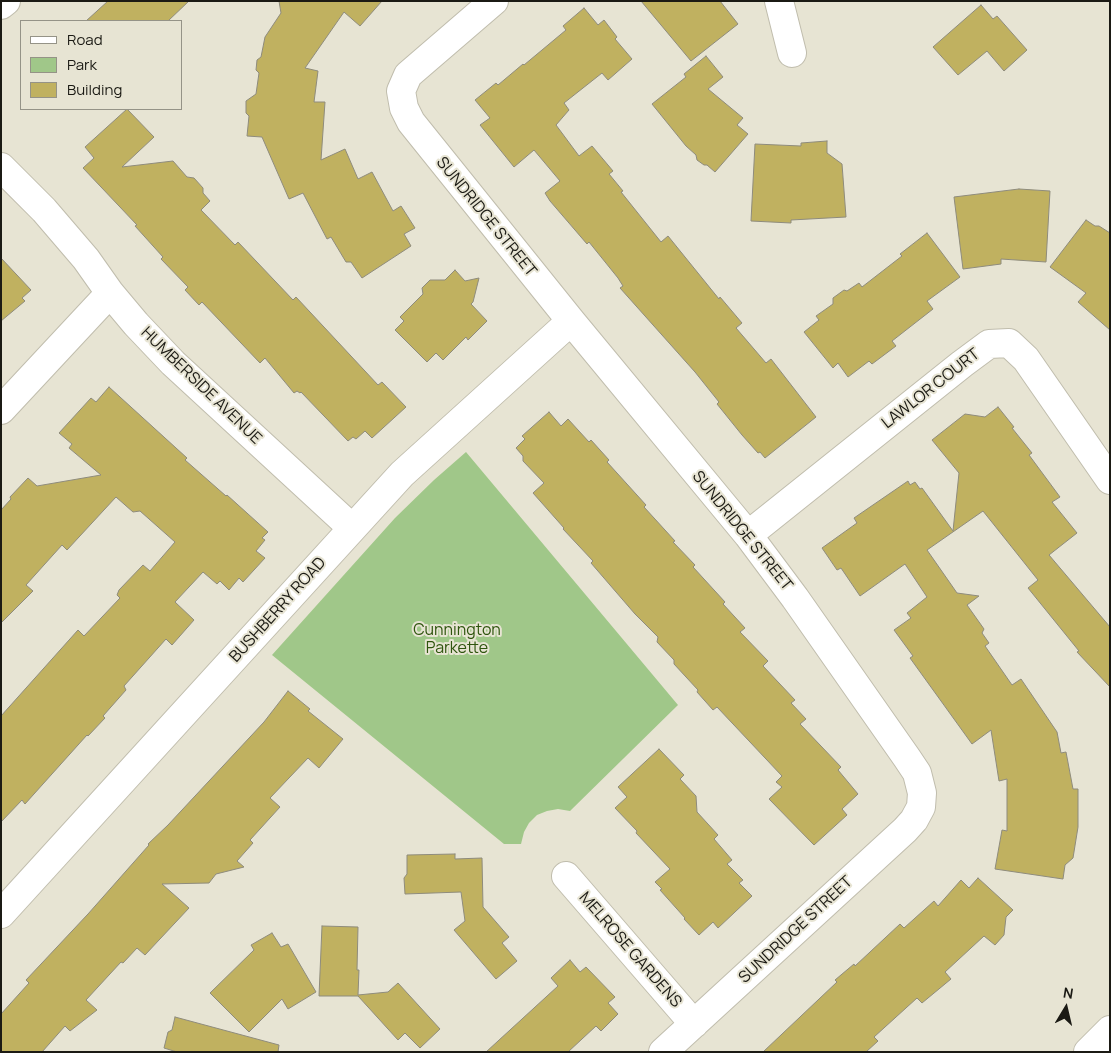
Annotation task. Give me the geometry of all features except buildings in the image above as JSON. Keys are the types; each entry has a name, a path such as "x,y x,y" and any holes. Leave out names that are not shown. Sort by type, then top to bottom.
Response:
{"street":[{"path":"1,5 6,1"},
{"name":"SUNDRIDGE STREET","path":"494,1 408,75 401,91 404,108 410,122 748,535 795,598 907,758 917,773 922,793 922,807 905,830 663,1052"},
{"path":"779,1 792,53"},
{"name":"HUMBERSIDE AVENUE","path":"1,167 50,217 86,259 110,293 136,324 173,363 352,528"},
{"path":"1,410 110,293"},
{"name":"BUSHBERRY ROAD","path":"1,914 402,474 571,321"},
{"name":"LAWLOR COURT","path":"748,535 946,376 989,344 1008,343 1026,359 1110,480"},
{"name":"MELROSE GARDENS","path":"566,876 694,1024"},
{"path":"1088,1052 1110,1030"}],"green space":[{"name":"Cunnington Parkette","path":"466,452 678,705 570,811 558,809 537,815 524,832 521,844 504,844 272,655 395,518"}]}
